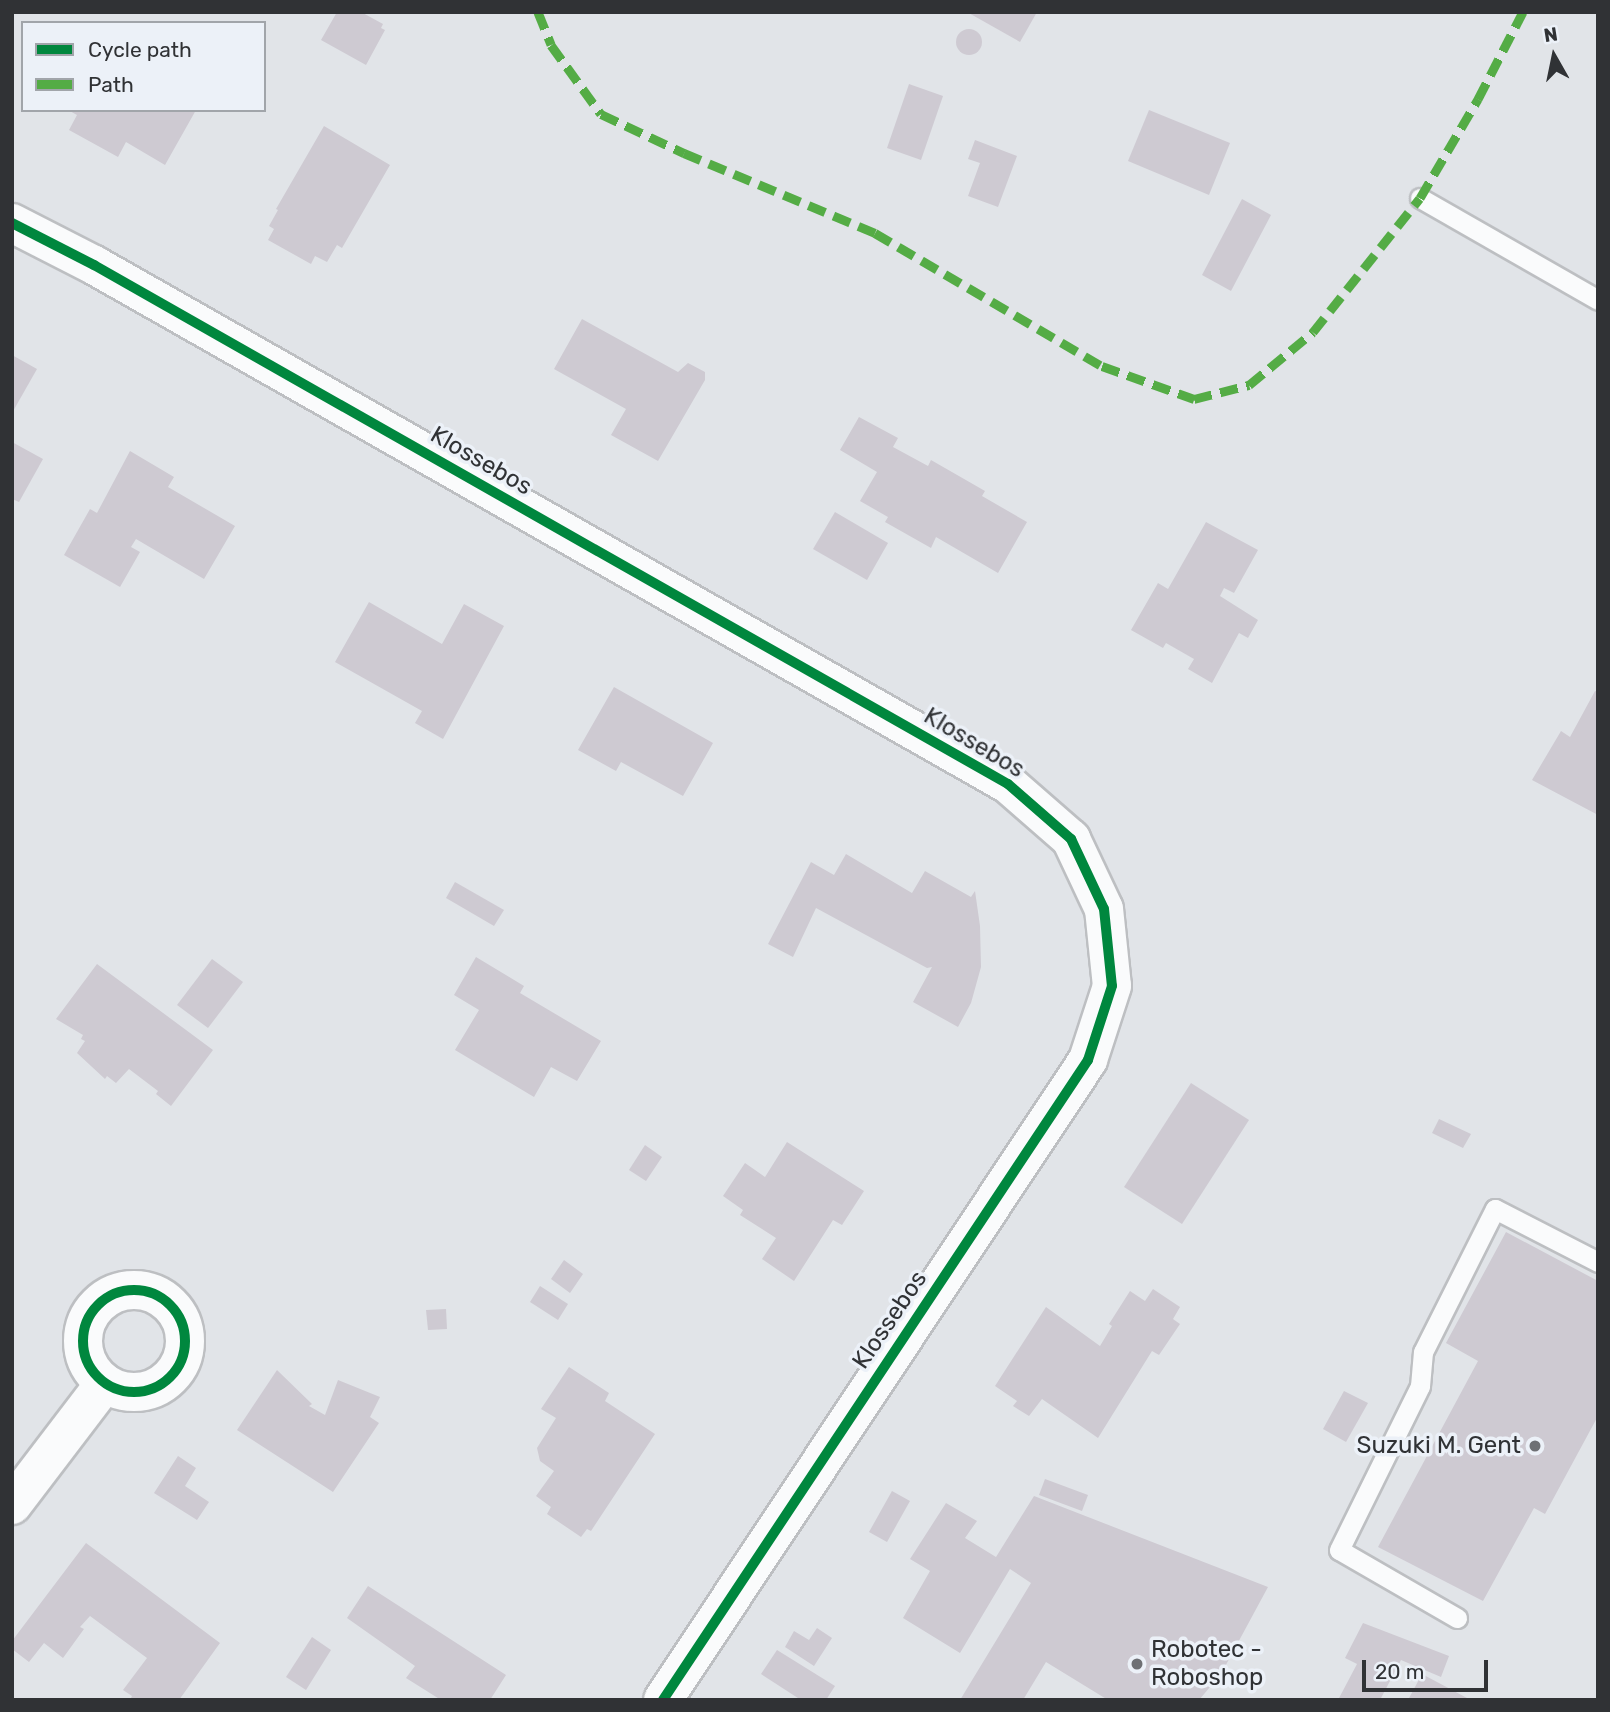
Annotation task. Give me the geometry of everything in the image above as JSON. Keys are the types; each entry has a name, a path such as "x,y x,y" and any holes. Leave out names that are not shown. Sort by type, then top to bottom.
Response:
{"street":[{"name":"Klossebos","path":"12,223 94,265 1008,785 1071,839 1104,909 1112,986 1088,1060 663,1700"},
{"path":"12,1505 105,1383"}],"lane":[{"path":"1420,198 1598,300"},
{"path":"1457,1618 1339,1550 1420,1386 1423,1352 1495,1209 1598,1262"}],"building":[{"path":"337,12 361,12 383,24 381,28 385,30 366,65 321,40"},
{"path":"967,12 1037,12 1020,42"},
{"path":"969,29 978,33 982,42 978,51 969,55 960,51 956,42 960,33"},
{"path":"909,84 943,96 921,160 887,148"},
{"path":"1149,110 1230,143 1209,195 1128,161"},
{"path":"72,112 195,112 165,165 126,142 118,157 69,130 77,115"},
{"path":"324,126 390,165 342,248 337,245 327,262 315,256 311,264 268,240 274,229 269,226"},
{"path":"975,140 1017,156 998,207 968,196 980,163 968,159"},
{"path":"1242,199 1271,215 1231,291 1202,275"},
{"path":"582,319 678,372 688,363 705,372 705,380 658,461 611,435 626,409 554,369"},
{"path":"12,355 37,369 12,413"},
{"path":"859,417 898,438 893,447 928,466 931,460 985,491 982,496 1027,522 998,573 936,537 931,548 885,522 888,517 860,501 877,472 840,450"},
{"path":"12,442 43,459 19,502 12,499"},
{"path":"130,451 174,477 168,487 235,526 204,579 136,539 131,547 140,552 120,587 64,555 90,509 97,513"},
{"path":"835,512 888,543 867,580 813,549"},
{"path":"1206,522 1258,550 1234,593 1224,588 1220,596 1258,620 1248,638 1239,633 1212,683 1188,669 1194,659 1166,643 1163,648 1131,630 1158,583 1168,589"},
{"path":"369,602 442,644 464,604 504,626 443,739 415,723 422,711 335,662"},
{"path":"614,687 713,743 683,796 621,762 616,771 578,750"},
{"path":"1595,691 1598,692 1598,815 1532,780 1561,731 1570,737"},
{"path":"846,854 912,893 925,871 971,897 975,891 980,926 981,967 971,1003 958,1027 913,1002 932,967 927,968 816,908 793,957 768,944 811,862 834,875"},
{"path":"455,882 504,910 494,926 446,898"},
{"path":"476,957 524,986 520,993 601,1041 577,1081 551,1067 534,1097 455,1050 479,1010 454,995"},
{"path":"212,959 243,982 208,1028 177,1005"},
{"path":"97,964 213,1050 171,1106 156,1094 158,1091 129,1069 116,1083 107,1076 105,1079 77,1053 85,1041 81,1039 83,1035 56,1019"},
{"path":"1191,1083 1249,1120 1182,1224 1124,1187"},
{"path":"1439,1119 1471,1134 1463,1148 1432,1133"},
{"path":"787,1142 864,1191 842,1225 833,1220 794,1281 762,1259 776,1238 740,1215 743,1210 723,1196 745,1163 765,1177"},
{"path":"645,1145 662,1157 646,1181 629,1170"},
{"path":"1506,1232 1598,1281 1598,1416 1545,1514 1534,1508 1483,1601 1378,1547 1478,1361 1446,1343"},
{"path":"564,1260 583,1274 570,1293 551,1279"},
{"path":"540,1286 568,1304 558,1320 530,1302"},
{"path":"1153,1289 1180,1307 1173,1319 1180,1324 1159,1355 1152,1351 1098,1438 1042,1399 1029,1416 1013,1406 1017,1401 995,1386 1046,1307 1100,1346 1112,1326 1109,1324 1130,1291 1145,1301"},
{"path":"446,1309 447,1329 428,1330 426,1310"},
{"path":"569,1367 609,1393 605,1401 655,1434 591,1531 587,1529 581,1537 547,1514 551,1507 536,1496 554,1471 540,1461 537,1448 556,1418 541,1409"},
{"path":"277,1370 312,1404 309,1406 325,1415 338,1380 380,1397 370,1417 379,1423 333,1492 237,1430"},
{"path":"1344,1391 1368,1403 1346,1442 1323,1429"},
{"path":"178,1456 196,1468 185,1486 209,1502 197,1520 154,1493"},
{"path":"1045,1479 1088,1495 1082,1511 1039,1495"},
{"path":"892,1491 910,1501 887,1542 869,1532"},
{"path":"1034,1496 1268,1587 1221,1674 1199,1700 1108,1700 1046,1662 1023,1700 960,1700 1031,1583 1010,1569 960,1653 903,1618 930,1571 910,1559 946,1503 977,1521 965,1538 996,1557"},
{"path":"86,1543 220,1643 179,1700 130,1700 132,1696 123,1690 147,1658 90,1616 80,1627 84,1629 63,1658 44,1643 29,1662 12,1649 12,1641"},
{"path":"368,1586 506,1675 490,1700 441,1700 406,1678 415,1666 347,1618"},
{"path":"1363,1623 1449,1656 1441,1677 1401,1660 1380,1700 1338,1700 1357,1664 1345,1658"},
{"path":"817,1628 832,1638 814,1666 785,1647 794,1631 809,1640"},
{"path":"312,1637 331,1650 306,1690 286,1677"},
{"path":"777,1650 835,1686 826,1700 801,1700 761,1674"},
{"path":"1422,1674 1467,1698 1466,1700 1408,1700"}],"marked path":[{"path":"538,12 551,45 601,114 684,153 875,233 1102,366 1194,399 1249,385 1313,332 1420,198 1478,99 1523,12"}],"cycle path":[{"path":"12,223 94,265 1008,784 1071,839 1104,909 1112,986 1088,1060 663,1700"},
{"path":"134,1290 153,1294 170,1305 181,1322 185,1341 181,1360 170,1377 153,1388 134,1392 115,1388 98,1377 87,1360 83,1341 87,1322 98,1305 115,1294 134,1290"}],"place":[{"name":"Suzuki M. Gent","path":"1535,1446"},
{"name":"Robotec - Roboshop","path":"1137,1664"}]}
